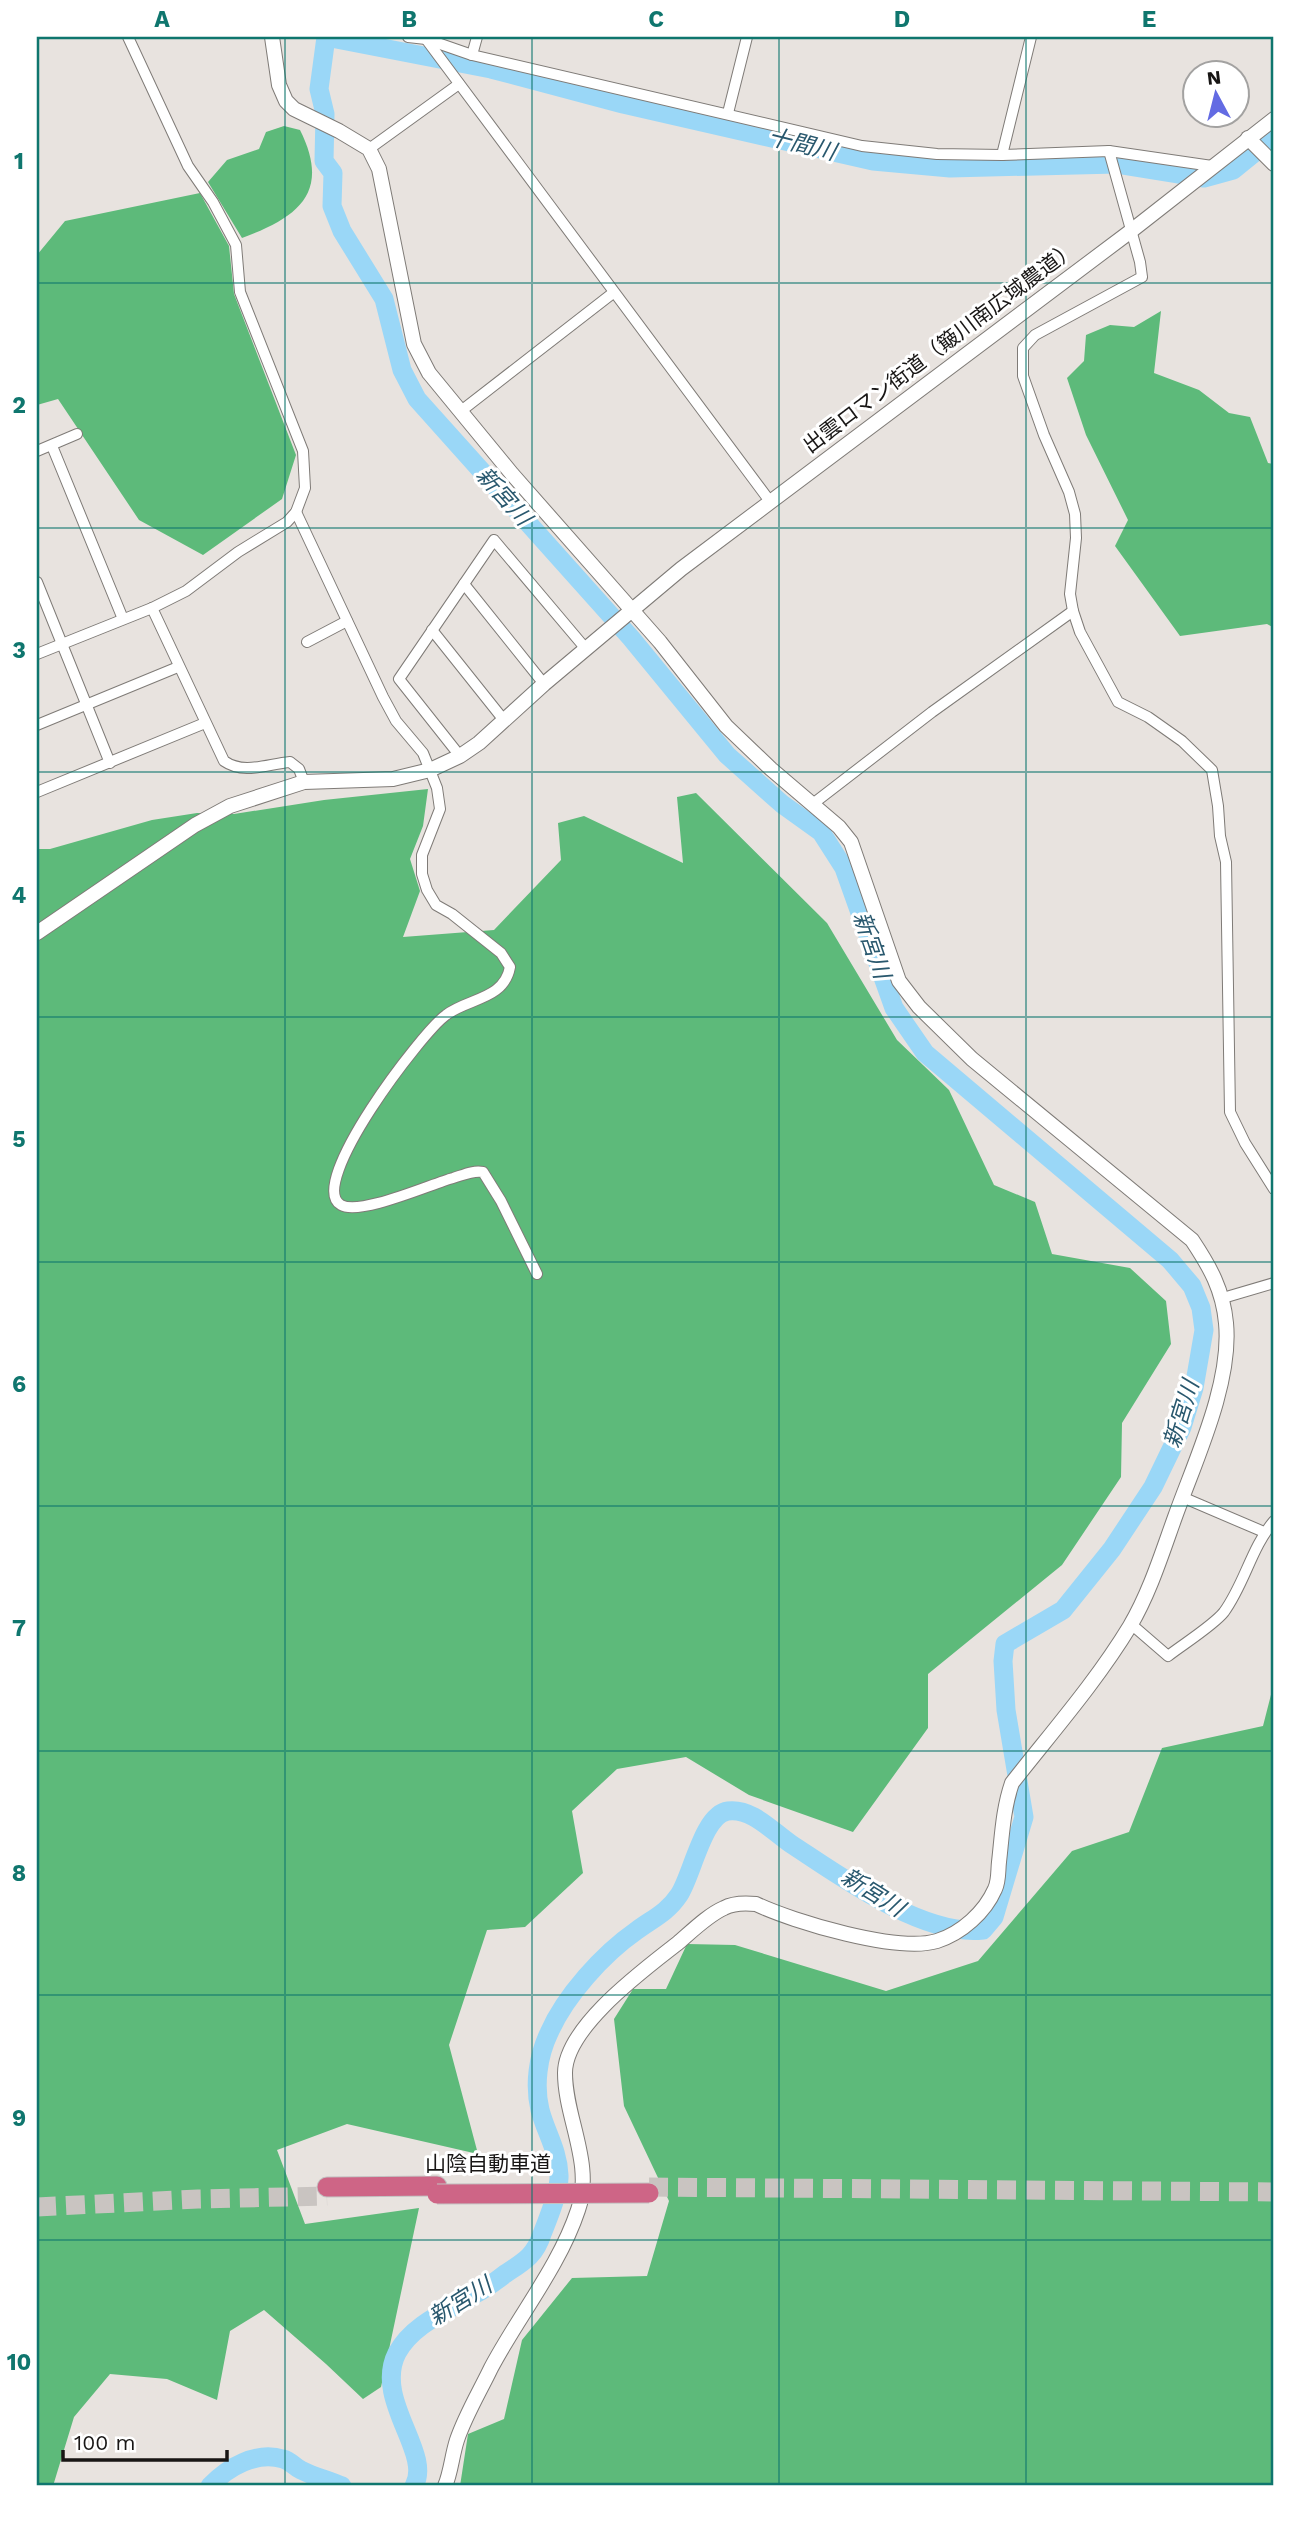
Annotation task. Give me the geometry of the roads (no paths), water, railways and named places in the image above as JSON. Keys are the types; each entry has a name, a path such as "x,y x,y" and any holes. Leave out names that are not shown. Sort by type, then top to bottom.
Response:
{"highway":[{"name":"山陰自動車道","path":"327,2192 649,2190"}],"street":[{"path":"37,654 152,608 186,591 239,552 287,522 296,512 305,488 303,452 240,292 236,245 213,202 188,166 128,37"},
{"path":"272,37 276,73 282,94 294,109 369,149 379,169 414,344 429,373 627,614 660,642 726,726 771,769 814,803 852,842 899,981 919,1007 972,1059 1192,1240 1212,1270 1223,1298 1227,1325 1226,1354 1219,1392 1149,1587 1131,1624 1097,1676 1012,1783 1006,1800 996,1887 974,1920 938,1940 912,1944 808,1924 756,1904 725,1907 619,1990 583,2031 572,2050 565,2071 571,2115 579,2145 582,2183 580,2206 567,2239 539,2290 492,2366 458,2438 445,2486"},
{"path":"408,37 426,39 472,55 862,146 937,154 1002,155 1109,151 1212,166"},
{"path":"472,55 477,37"},
{"path":"728,114 747,37"},
{"path":"1002,155 1031,37"},
{"path":"426,39 769,500"},
{"path":"369,149 459,85"},
{"name":"出雲ロマン街道（簸川南広域農道）","path":"586,649 769,500 1131,231 1274,119"},
{"path":"1248,138 1274,164"},
{"path":"1109,151 1142,277 1035,335 1023,348 1023,376 1044,435 1069,492 1075,514 1076,538 1070,594 1080,632 1118,702 1182,741 1212,770 1226,862 1230,1112 1245,1143 1274,1189"},
{"path":"461,411 613,293"},
{"path":"37,451 77,435"},
{"path":"52,446 123,619"},
{"path":"296,512 396,720 423,753 437,789 440,809 422,855 422,874 427,890 436,905 452,914 501,953 510,967 508,978 503,985 490,995 446,1015 424,1037 368,1111 357,1130 338,1172 333,1191 335,1198 341,1205 353,1208 378,1204 440,1180 483,1172 501,1201 537,1274"},
{"path":"37,933 195,825 230,806 304,782 393,779 430,770 460,756 479,743 503,719 586,649 494,540 398,679 460,756"},
{"path":"37,582 110,763"},
{"path":"464,584 544,684"},
{"path":"152,608 224,761 245,770 290,762 299,769 304,782"},
{"path":"814,803 932,712 1073,611"},
{"path":"307,642 347,621"},
{"path":"432,630 503,719"},
{"path":"37,725 178,667"},
{"path":"37,792 205,723"},
{"path":"1223,1298 1274,1283"},
{"path":"1182,1497 1264,1532"},
{"path":"1131,1624 1168,1656 1223,1614 1264,1532 1274,1521"}],"waterway":[{"name":"新宮川","path":"414,2486 418,2473 416,2458 392,2389 392,2371 397,2353 412,2333 422,2325 488,2287 523,2262 536,2248 559,2181 558,2166 542,2118 537,2091 538,2071 545,2042 556,2019 586,1977 623,1940 664,1911 679,1895 705,1834 719,1815 737,1811 753,1817 857,1887 883,1902 935,1924 960,1930 983,1930 994,1917 1024,1817 1006,1710 1003,1661 1005,1644 1063,1610 1112,1549 1153,1487 1182,1427 1194,1388 1204,1330 1201,1308 1192,1286 1170,1260 925,1053 894,1008 844,868 821,832 782,804 727,755 631,638 417,399 402,370 384,299 342,231 332,206 333,173 324,161 325,114 319,89 326,37 491,69 623,104 873,161 950,168 1117,164 1204,178 1233,170 1274,137"},
{"name":"新宮川","path":"210,2486 243,2462 263,2457 286,2460 299,2469 342,2486"}],"tunnel":[{"path":"649,2187 1274,2192"},
{"path":"37,2207 327,2196"}],"water label":[{"name":"十間川","path":"802,144"}]}
